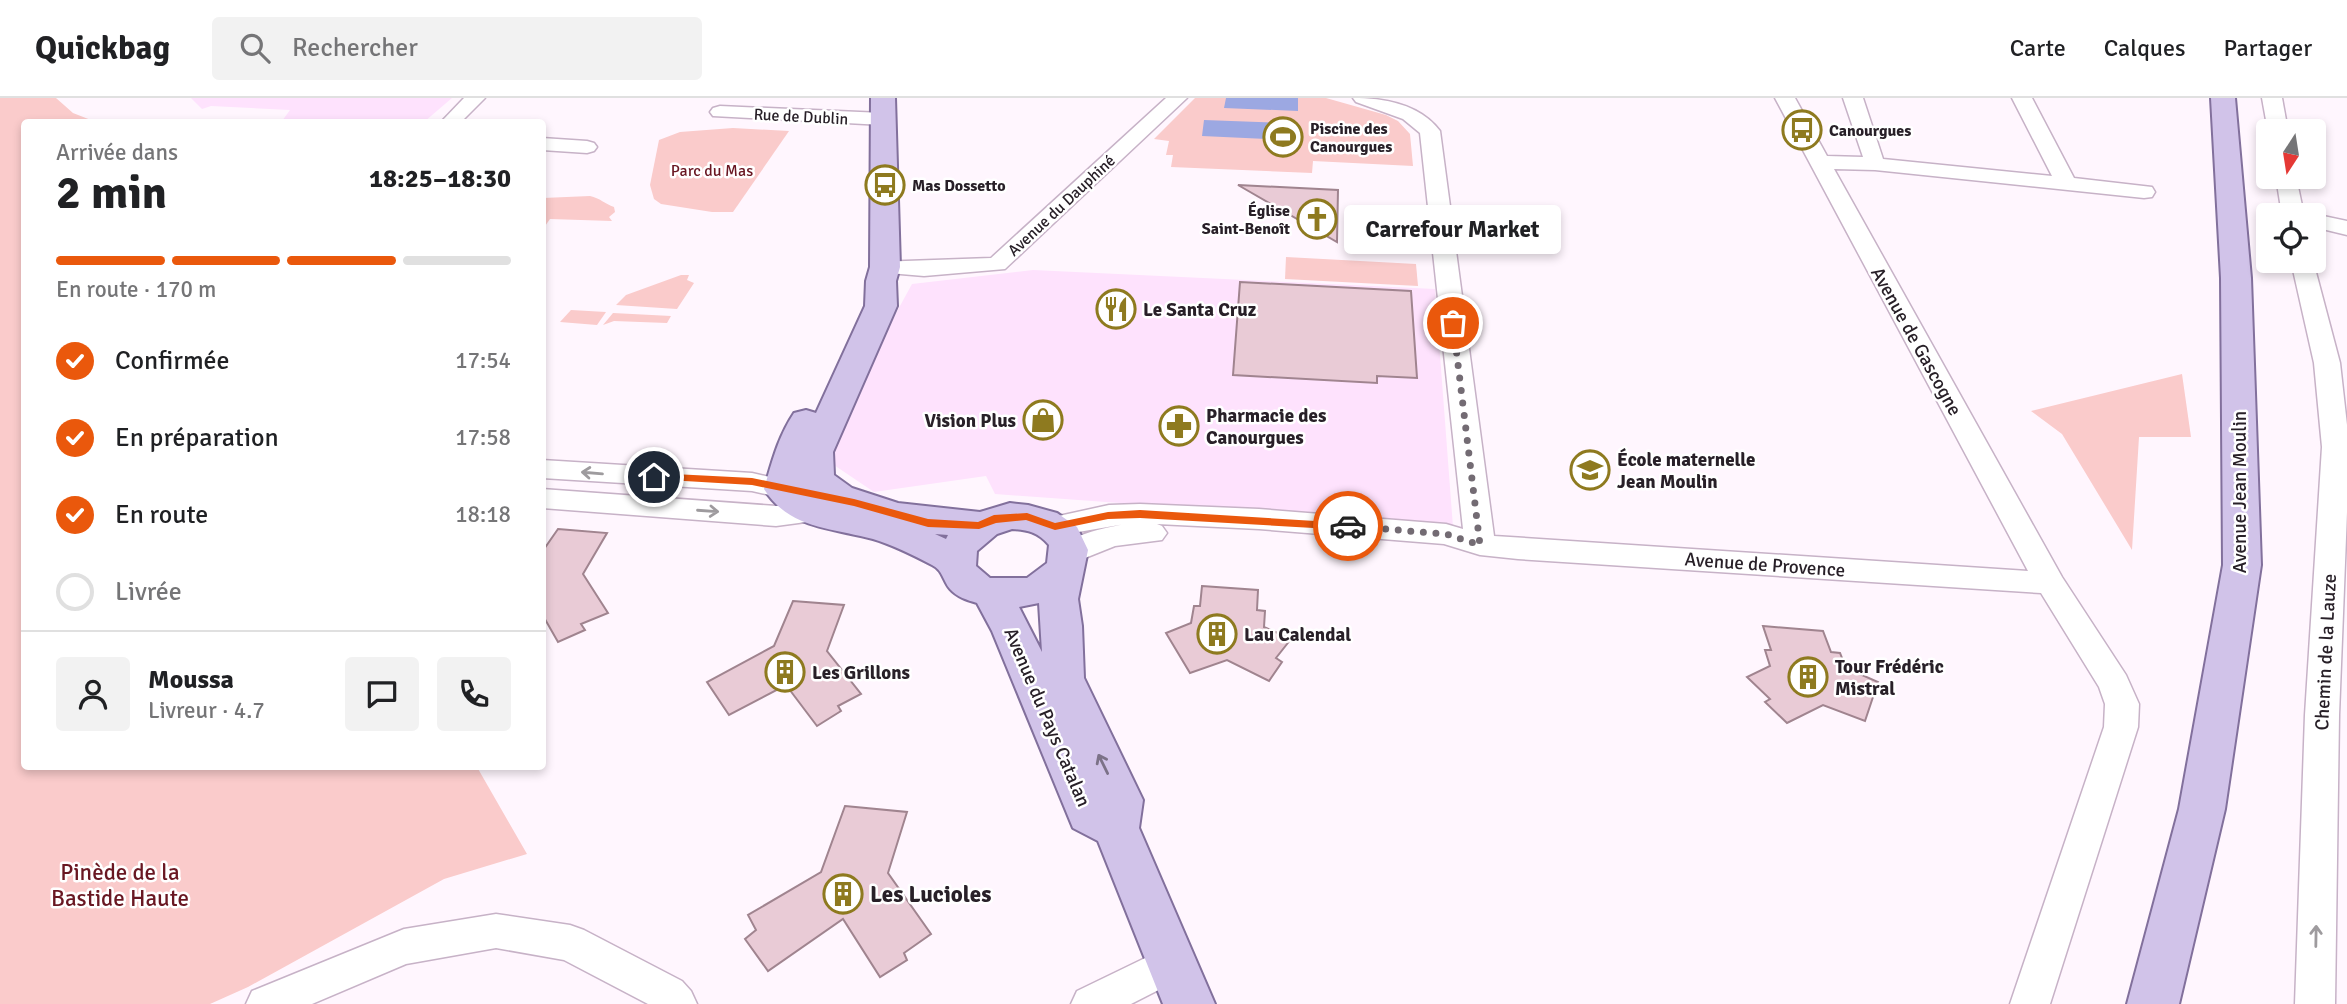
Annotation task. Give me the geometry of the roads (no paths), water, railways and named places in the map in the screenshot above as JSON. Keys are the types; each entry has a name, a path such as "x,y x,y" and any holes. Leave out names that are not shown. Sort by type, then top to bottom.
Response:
{"main road":[{"name":"Avenue Jean Moulin","path":"2153,1004 2202,809 2242,565 2236,278 2223,98"},
{"path":"883,109 881,306 815,452 813,469 823,486 854,502 928,523 979,526"},
{"path":"883,274 862,306 795,442 782,489 793,502 810,513 879,528 925,544 955,560"},
{"path":"1010,516 1042,520 1062,551 1049,584 1012,595 992,594 976,589 957,571 955,560 957,547 966,535 979,526 1010,516"},
{"name":"Avenue du Pays Catalan","path":"1062,551 1058,599 1062,626 1063,678 1120,800 1116,828 1181,983"},
{"name":"Avenue du Pays Catalan","path":"992,594 1012,631 1089,814 1116,828"}],"street":[{"path":"453,119 475,98"},
{"name":"Avenue du Dauphiné","path":"883,274 997,264 1177,98"},
{"path":"1363,98 1410,116 1430,131 1480,545"},
{"name":"Avenue de Gascogne","path":"1785,98 2050,583 2114,684 2122,704 2121,727 2030,1004"},
{"path":"1853,98 1875,163"},
{"path":"2021,98 2066,183"},
{"path":"2272,98 2276,119"},
{"name":"Rue de Dublin","path":"720,112 883,109"},
{"path":"546,145 587,147"},
{"path":"1819,162 1875,163 2144,192"},
{"path":"2326,224 2347,228"},
{"name":"Chemin de la Lauze","path":"2305,273 2327,363 2336,447 2334,721 2315,1004"},
{"path":"546,469 752,482 854,502"},
{"path":"546,498 776,516 810,513"},
{"name":"Avenue de Provence","path":"1062,551 1126,532 1448,553 1480,545 2050,583"},
{"path":"266,1004 404,947 496,931 570,943 668,994 677,1004"},
{"path":"1091,1004 1181,983"}],"water":[{"path":"1226,98 1298,98 1298,111 1224,108"},
{"path":"1204,120 1289,123 1288,140 1202,136"}],"place":[{"name":"Canourgues","path":"1802,130"},
{"name":"Piscine des Canourgues","path":"1283,137"},
{"name":"Mas Dossetto","path":"885,185"},
{"name":"Église Saint-Benoît","path":"1317,219"},
{"name":"Le Santa Cruz","path":"1116,309"},
{"name":"Carrefour Market","path":"1453,323"},
{"name":"Vision Plus","path":"1043,420"},
{"name":"Pharmacie des Canourgues","path":"1179,426"},
{"name":"École maternelle Jean Moulin","path":"1590,470"},
{"name":"Lau Calendal","path":"1217,634"},
{"name":"Les Grillons","path":"785,672"},
{"name":"Tour Frédéric Mistral","path":"1808,677"},
{"name":"Les Lucioles","path":"843,894"}],"park label":[{"name":"Parc du Mas","path":"712,170"},
{"name":"Pinède de la Bastide Haute","path":"120,885"}]}
